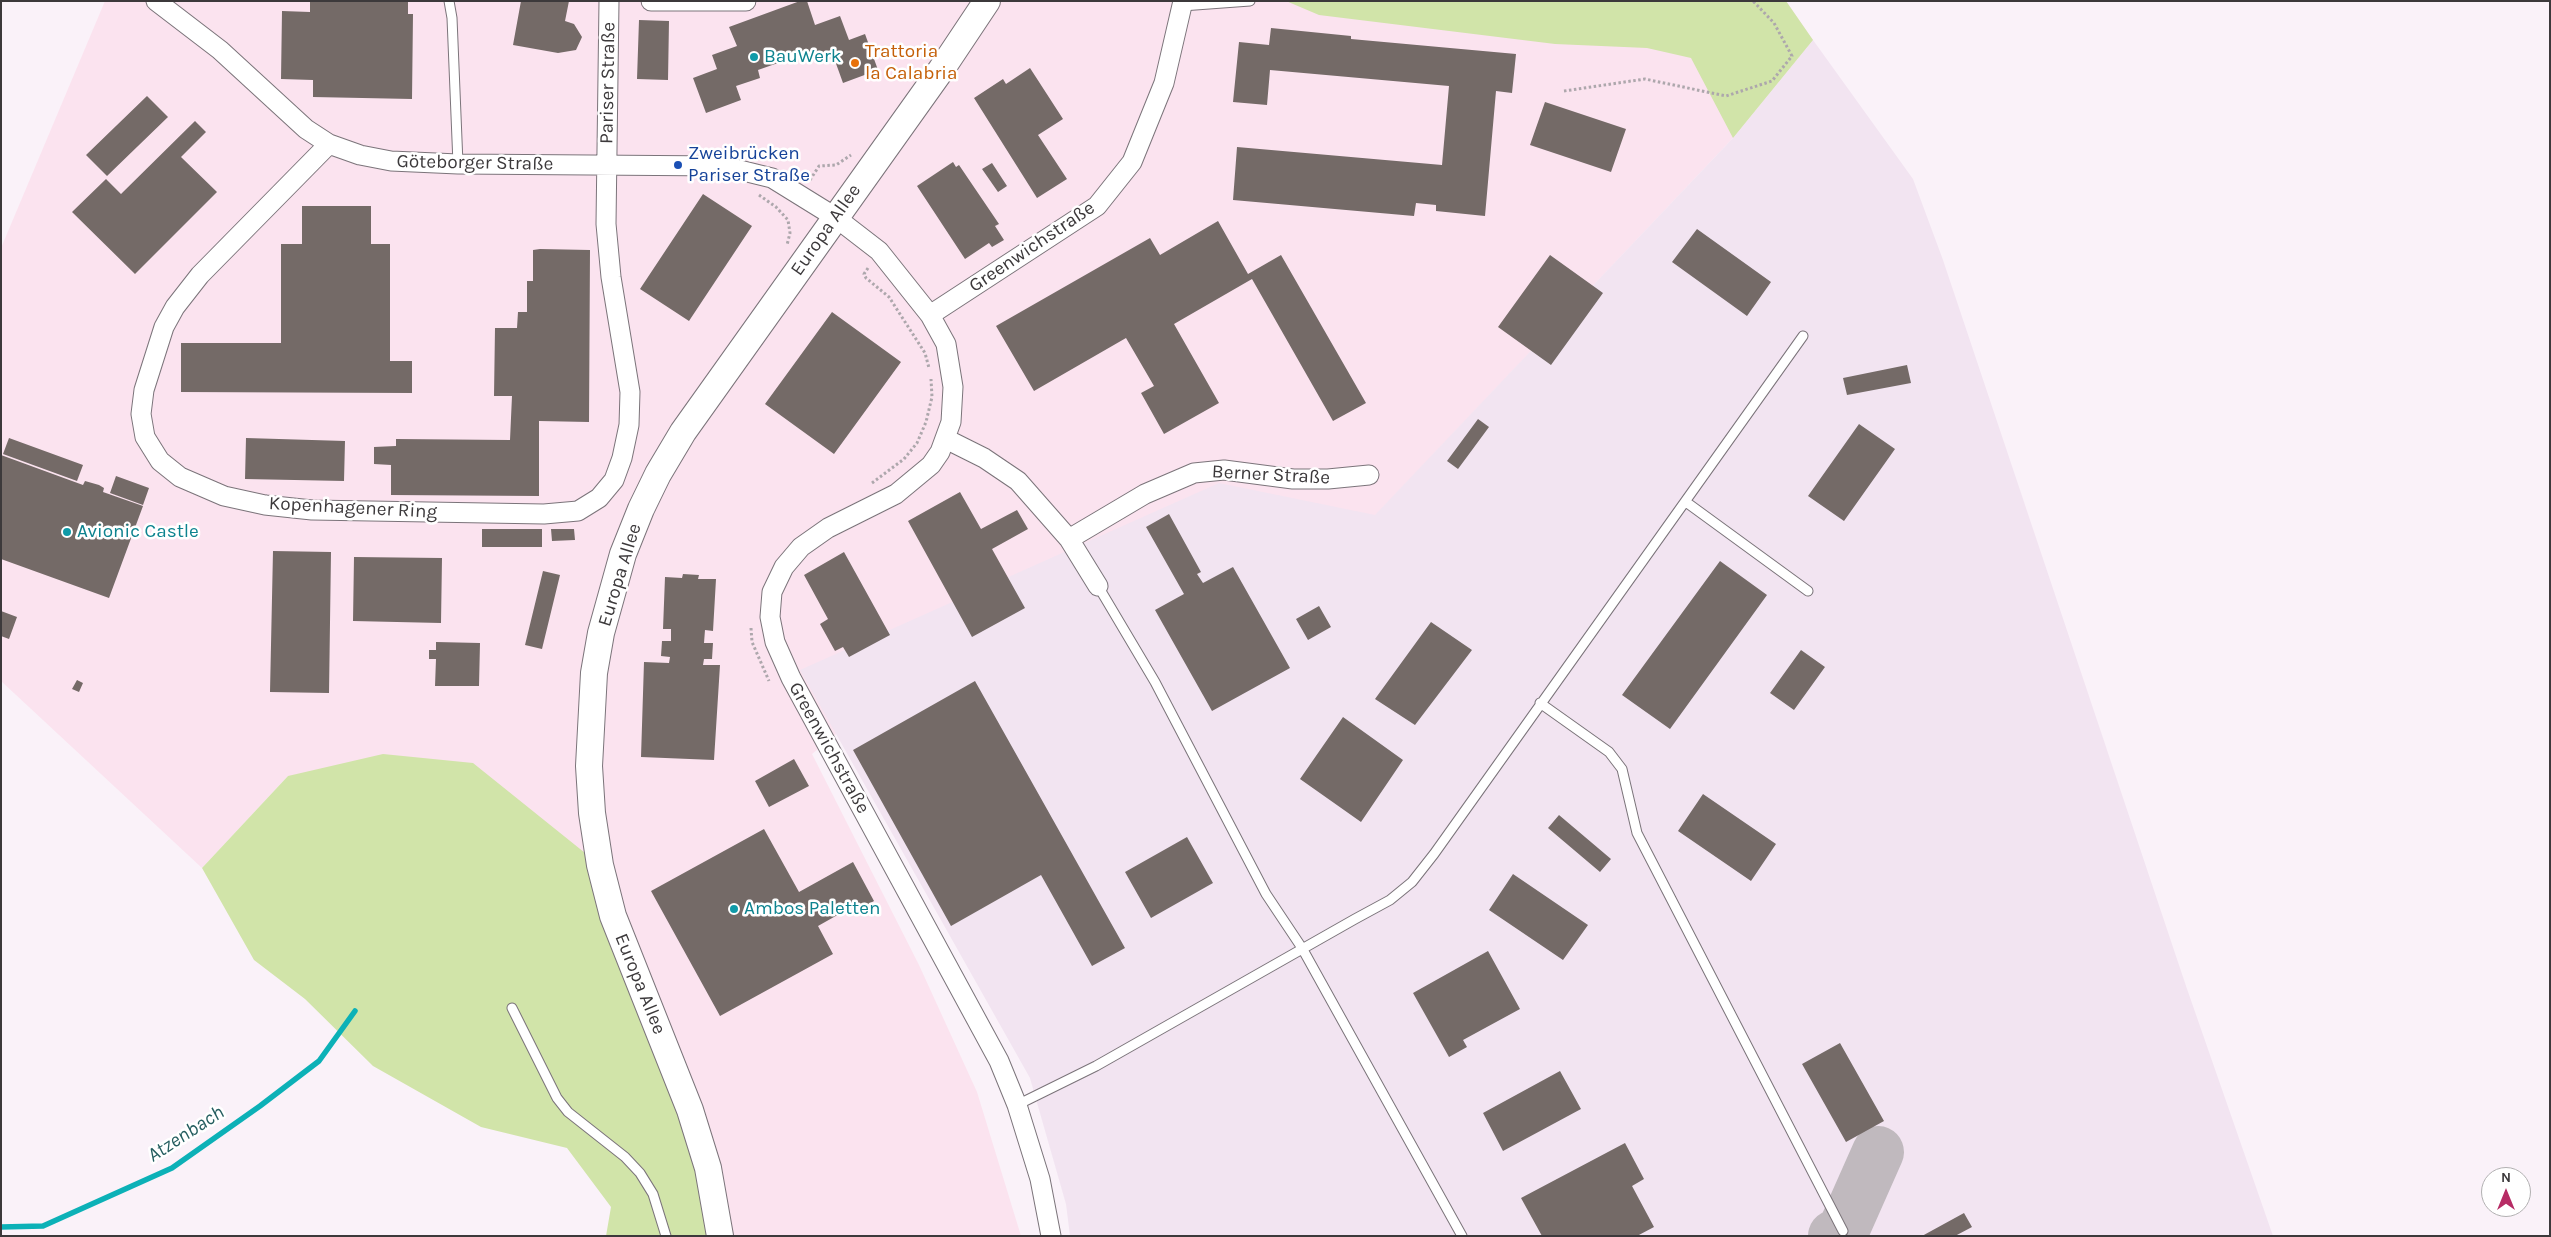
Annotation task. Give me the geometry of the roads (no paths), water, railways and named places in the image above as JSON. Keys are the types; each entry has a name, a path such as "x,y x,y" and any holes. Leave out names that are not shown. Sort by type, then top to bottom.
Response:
{"main road":[{"name":"Europa Allee","path":"720,1236 708,1168 690,1110 613,916 600,866 592,813 589,766 594,673 609,598 623,554 658,474 683,432 941,70 987,1"}],"street":[{"name":"Göteborger Straße","path":"156,1 220,50 306,129 329,144 360,155 391,161 458,164 723,166 772,178 836,217"},
{"name":"Pariser Straße","path":"607,165 609,1"},
{"path":"652,1 746,1"},
{"name":"Greenwichstraße","path":"930,315 1097,206 1132,162 1164,83 1182,4"},
{"name":"Kopenhagener Ring","path":"329,144 200,275 175,307 156,345 144,390 141,414 145,437 160,461 180,477 224,496 265,505 312,510 544,514 578,511 599,498 614,480 622,458 629,425 629,400 610,277 606,224 607,165"},
{"name":"Greenwichstraße","path":"836,217 879,252 930,315 946,344 950,362 953,406 946,439 931,465 896,494 828,528 801,548 784,567 772,592 770,617 775,642 791,678 998,1061 1017,1105 1040,1179 1051,1236"},
{"path":"946,439 984,458 1018,481 1069,539 1098,586"},
{"name":"Berner Straße","path":"1069,539 1146,494 1194,473 1224,470 1293,479 1328,479 1369,475"}],"lane":[{"path":"449,1 452,18 458,164"},
{"path":"1182,4 1250,1"},
{"path":"1017,1105 1096,1066 1390,900 1412,882 1434,854 1803,336"},
{"path":"1686,502 1808,591"},
{"path":"1098,586 1155,682 1266,894 1302,948 1462,1236"},
{"path":"1540,703 1609,752 1622,769 1637,832 1843,1231"},
{"path":"512,1008 557,1098 568,1112 625,1157 640,1173 653,1194 666,1236"}],"waterway":[{"name":"Atzenbach","path":"1,1227 43,1226 172,1168 260,1106 319,1061 355,1011"}],"place":[{"name":"BauWerk","path":"754,57"},
{"name":"Trattoria la Calabria","path":"855,63"},
{"name":"Zweibrücken Pariser Straße","path":"678,165"},
{"name":"Avionic Castle","path":"67,532"},
{"name":"Ambos Paletten","path":"734,909"}]}
